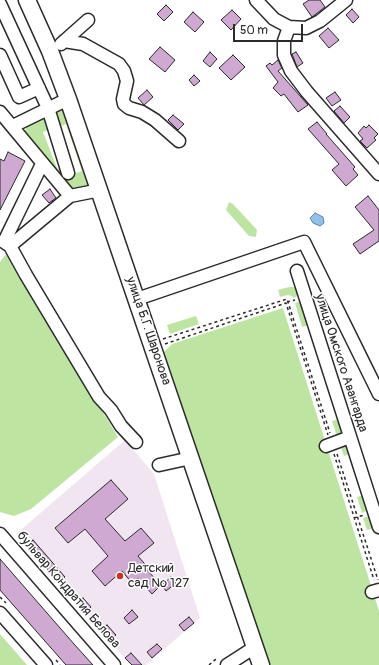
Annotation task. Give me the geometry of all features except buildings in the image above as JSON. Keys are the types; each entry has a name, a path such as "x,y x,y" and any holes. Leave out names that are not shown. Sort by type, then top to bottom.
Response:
{"main road":[{"name":"улица Б.Г. Шаронова","path":"27,0 50,51 68,99 261,665"}],"street":[{"path":"256,0 274,19 289,27 306,28 320,21 346,0"},
{"path":"0,4 48,108 68,173"},
{"path":"50,51 64,42 88,20"},
{"path":"289,27 284,41 284,55 291,71 307,92 379,174"},
{"path":"64,42 83,44 119,64 124,71 127,81 123,99 124,104 129,108 142,112 155,120 179,141"},
{"path":"0,54 20,97 39,88"},
{"path":"13,126 68,99"},
{"path":"0,112 70,196"},
{"path":"42,164 4,242 10,246 100,397 111,410 121,426 136,442"},
{"path":"10,246 70,196 100,190"},
{"path":"136,299 304,242 379,394"},
{"name":"улица Омского Авангарда","path":"298,274 379,527"},
{"path":"330,444 350,437"},
{"path":"159,465 191,458"},
{"name":"бульвар Кондратия Белова","path":"0,535 114,665"},
{"path":"0,613 46,665"},
{"path":"227,665 255,647"}],"path":[{"path":"153,345 287,298 330,444 377,589"},
{"path":"153,345 286,303 377,589"},
{"path":"209,665 216,660"}],"shaded area":[{"name":"Детский сад № 127","path":"125,440 154,474 200,618 146,665 131,665 16,534"}],"green space":[{"path":"64,109 88,181 88,185 83,189 72,189 24,132 27,127 41,119 47,120 50,126 48,130 43,132 57,168 68,176 82,171 66,124 61,126 58,122 56,116 57,111"},
{"path":"229,202 233,204 257,230 256,237 249,236 226,210"},
{"path":"5,255 11,257 50,325 118,437 31,509 14,516 0,512 0,262"},
{"path":"289,287 298,289 300,295 293,298 292,296 288,295 280,297 278,290"},
{"path":"302,301 310,325 302,327 295,303"},
{"path":"283,308 379,611 379,665 269,665 162,354 172,344"},
{"path":"196,316 199,324 170,334 167,325"},
{"path":"340,419 344,434 337,436 332,421"},
{"path":"340,445 345,445 348,447 351,454 344,456"},
{"path":"364,495 369,510 362,513 357,497"},
{"path":"370,516 374,528 367,530 363,518"},
{"path":"0,634 27,665 0,665"}],"water":[{"path":"315,213 323,217 324,223 320,226 313,223 310,218"}],"place":[{"name":"Детский сад № 127","path":"120,576"}]}
